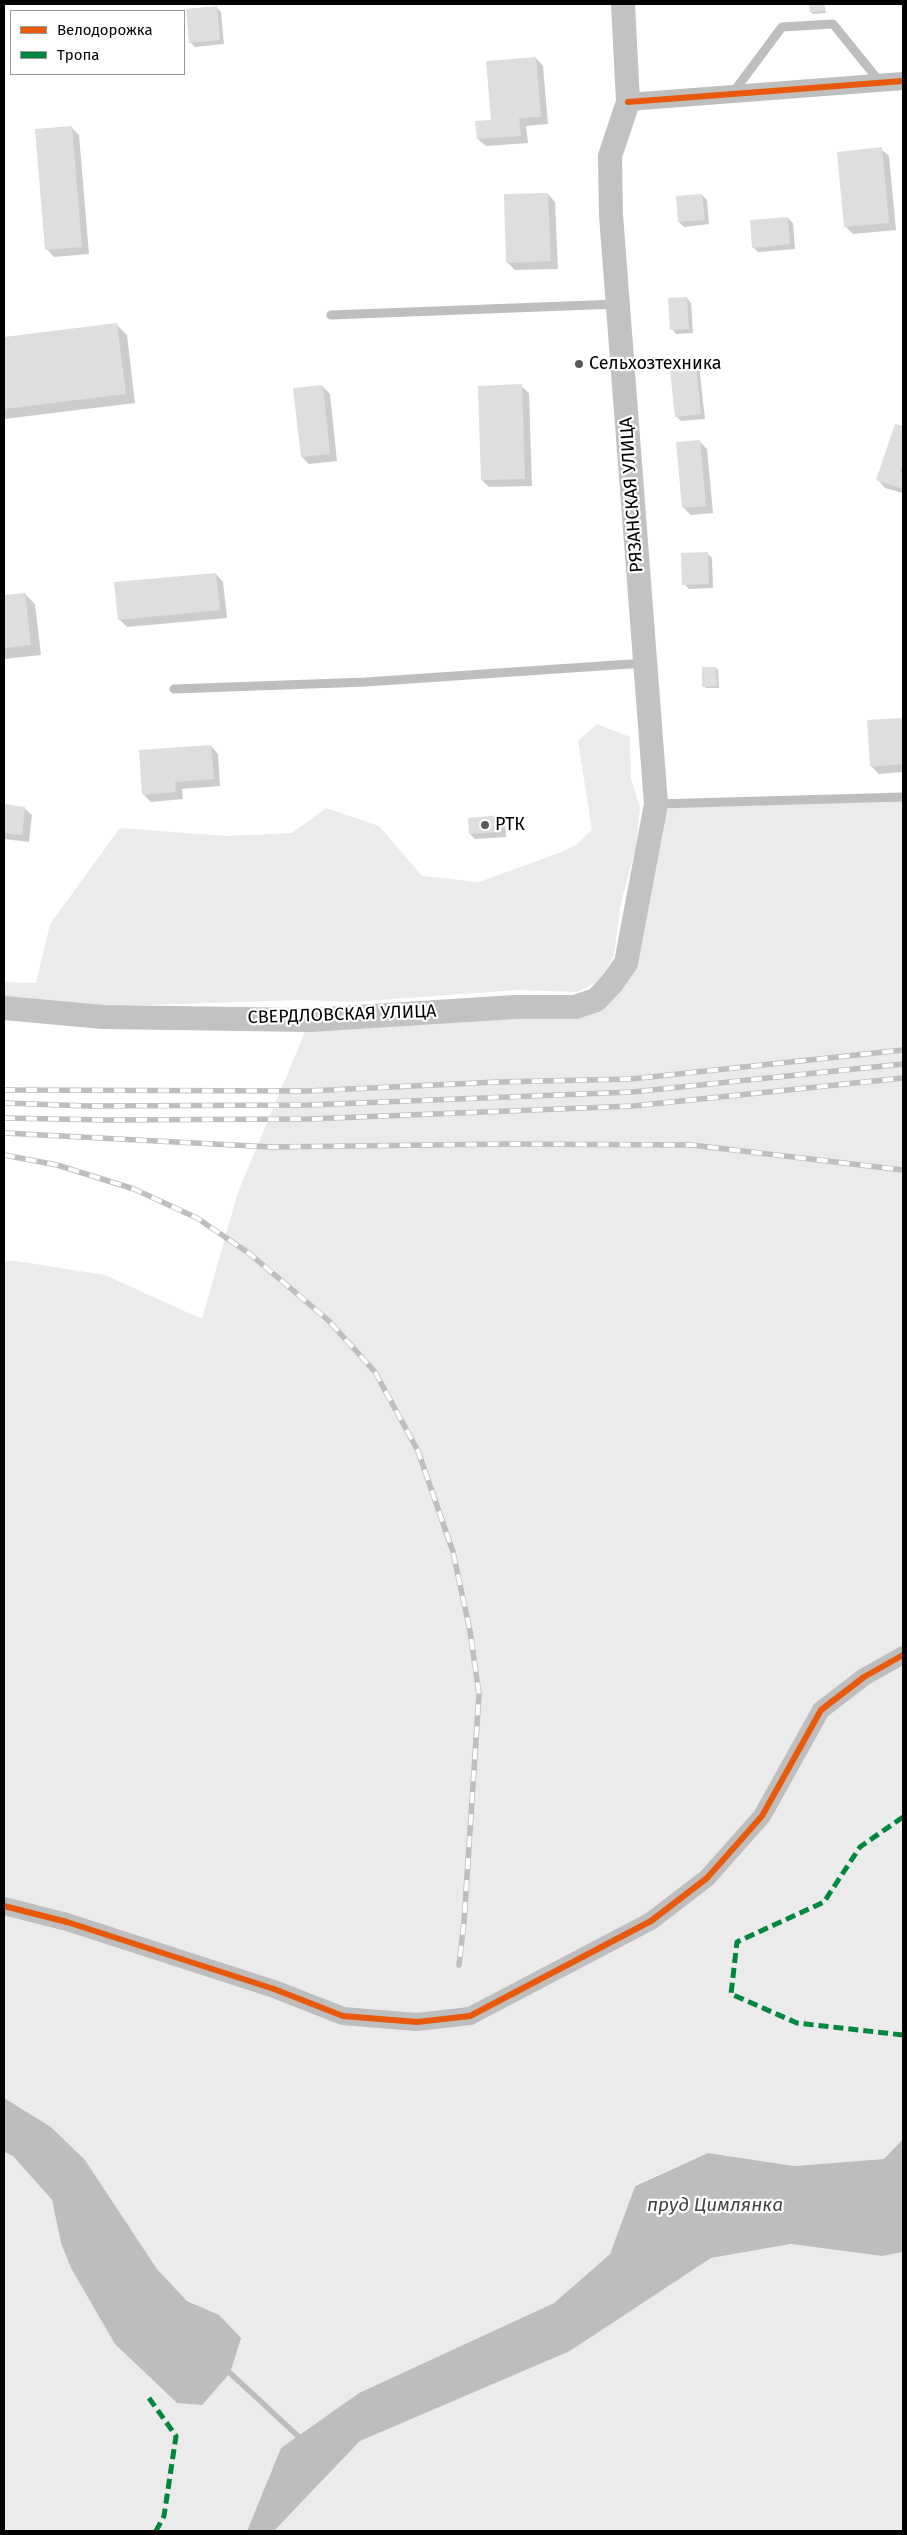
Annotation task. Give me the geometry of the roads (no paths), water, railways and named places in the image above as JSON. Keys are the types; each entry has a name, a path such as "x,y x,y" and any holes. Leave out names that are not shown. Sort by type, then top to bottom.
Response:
{"main road":[{"name":"РЯЗАНСКАЯ УЛИЦА","path":"612,983 626,962 656,804 611,215 610,156 628,102 624,4"},
{"name":"СВЕРДЛОВСКАЯ УЛИЦА","path":"4,1008 103,1017 310,1020 515,1007 575,1007 596,1000 612,983"}],"street":[{"path":"628,102 903,81"},
{"path":"4,1906 67,1922 274,1989 343,2016 417,2022 470,2016 651,1921 707,1878 762,1816 821,1710 864,1677 903,1655"}],"lane":[{"path":"732,94 782,27 833,24 881,82"},
{"path":"331,315 618,304"},
{"path":"174,689 366,682 645,663"},
{"path":"656,804 903,797"}],"water":[{"path":"4,2098 51,2127 85,2160 157,2269 187,2301 219,2315 241,2338 230,2373 202,2405 177,2403 115,2344 71,2268 61,2243 52,2200 13,2156 4,2152"},
{"name":"пруд Цимлянка","path":"903,2139 903,2252 882,2256 791,2244 711,2258 570,2351 360,2441 274,2531 247,2531 281,2448 359,2393 554,2303 610,2254 635,2186 708,2153 794,2166 884,2159"}],"waterway":[{"path":"230,2373 298,2436"}],"railway":[{"path":"4,1090 307,1091 497,1082 631,1079 903,1050"},
{"path":"4,1103 88,1106 308,1105 632,1092 903,1064"},
{"path":"4,1118 106,1120 309,1119 633,1106 903,1078"},
{"path":"4,1133 271,1147 507,1144 692,1145 903,1170"},
{"path":"4,1155 57,1165 134,1189 197,1218 250,1254 328,1320 375,1372 418,1451 453,1552 470,1631 479,1694 464,1922 459,1965"}],"place":[{"name":"Сельхозтехника","path":"579,364"},
{"name":"РТК","path":"485,825"}]}
